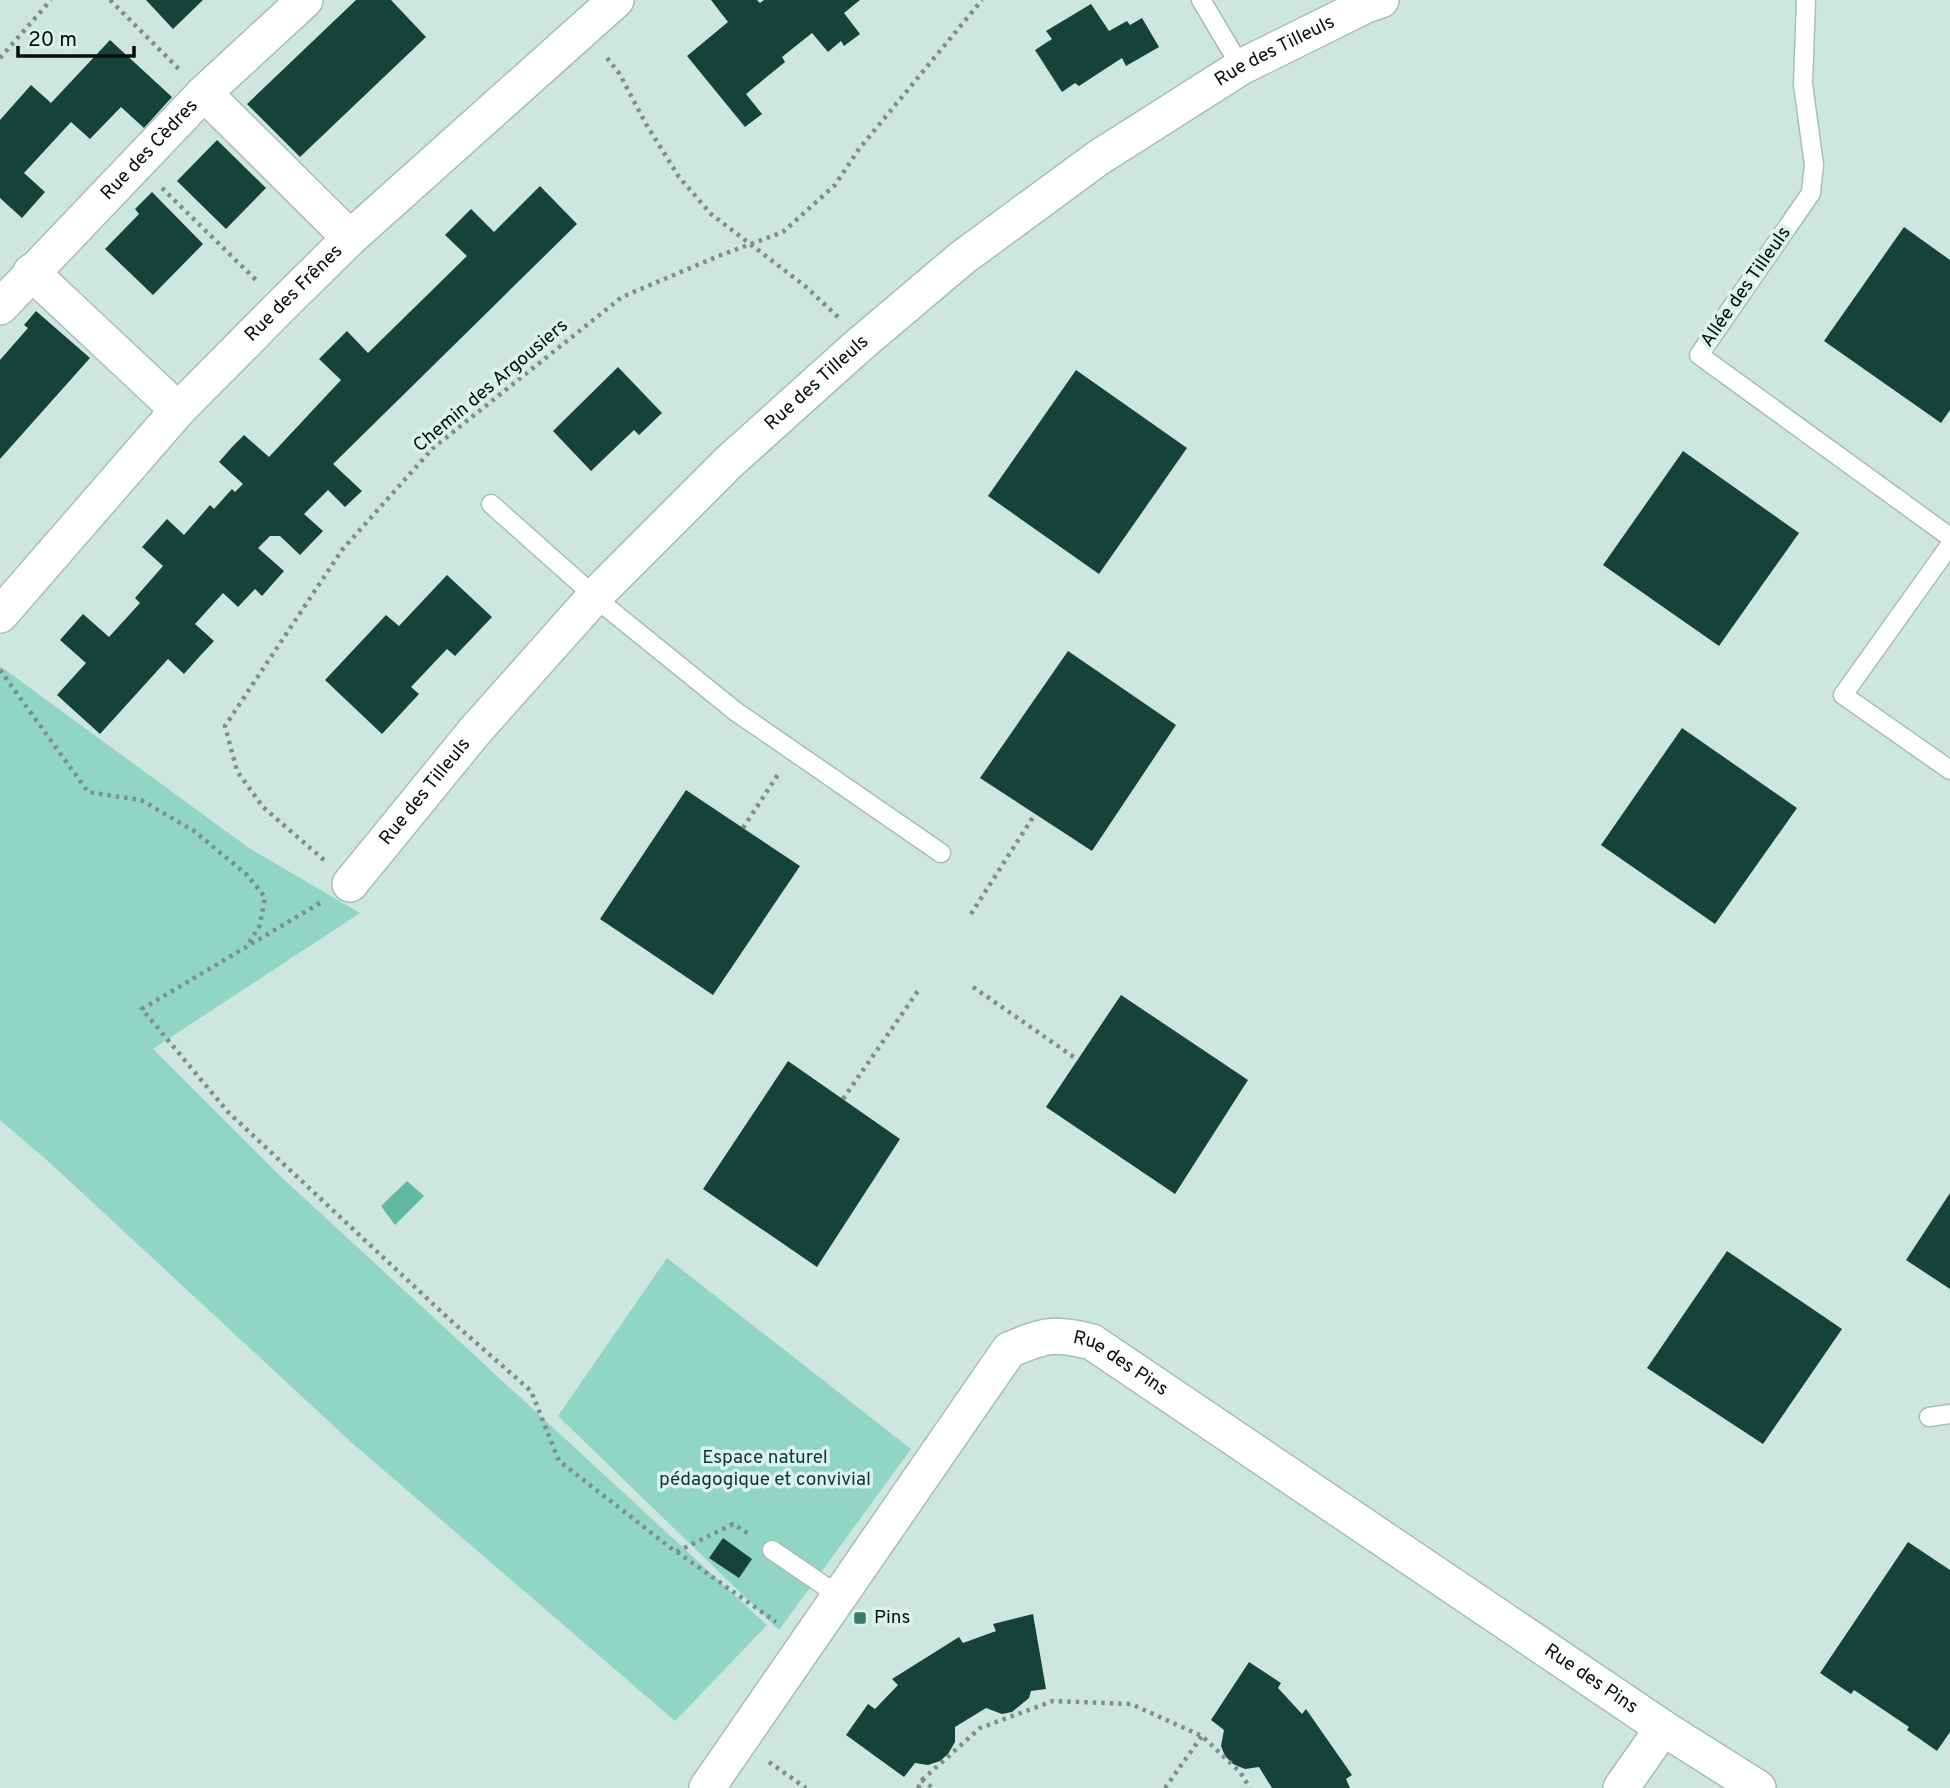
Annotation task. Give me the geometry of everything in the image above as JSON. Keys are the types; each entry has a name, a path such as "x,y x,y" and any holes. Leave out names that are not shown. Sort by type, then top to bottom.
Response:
{"street":[{"name":"Rue des Cèdres","path":"0,307 204,93 305,0"},
{"name":"Rue des Frênes","path":"0,615 178,410 282,305 350,238 616,0"},
{"name":"Rue des Tilleuls","path":"350,884 474,732 594,596 729,462 859,346 962,258 1098,158 1241,67 1381,0"},
{"path":"204,93 350,238"},
{"path":"31,272 178,410"},
{"name":"Rue des Pins","path":"708,1788 838,1595 1009,1350 1033,1339 1061,1334 1091,1342 1663,1728 1758,1788"},
{"path":"1621,1788 1663,1728"}],"lane":[{"path":"1201,0 1241,67"},
{"name":"Allée des Tilleuls","path":"1805,0 1802,84 1814,164 1811,194 1699,355 1950,537"},
{"path":"491,504 594,596 735,711 941,853"},
{"path":"1950,545 1843,695 1950,770"},
{"path":"1929,1417 1950,1414"},
{"path":"772,1550 838,1595"}],"path":[{"path":"0,58 51,0"},
{"path":"110,0 204,93"},
{"name":"Chemin des Argousiers","path":"350,884 263,807 237,771 225,726 342,551 433,449 622,297 747,244 783,232 835,185 859,149 982,0"},
{"path":"582,29 619,73 679,177 710,214 804,286 846,324 859,346"},
{"path":"137,163 282,305"},
{"path":"0,670 88,792 141,800 194,831 246,874 265,897 260,926 246,947"},
{"path":"743,828 794,751"},
{"path":"971,914 1035,814"},
{"path":"350,884 142,1009 228,1112 449,1319 531,1391 559,1461 676,1552 806,1643"},
{"path":"973,987 1078,1060"},
{"path":"843,1099 920,988"},
{"path":"676,1552 733,1524 772,1550"},
{"path":"918,1788 922,1780 980,1728 1053,1701 1131,1704 1202,1736 1240,1772 1250,1788"},
{"path":"1165,1788 1202,1736"},
{"path":"739,1741 806,1788"},
{"path":"922,1780 933,1788"}],"green space":[{"path":"0,666 249,848 360,913 153,1049 277,1173 767,1625 675,1721 351,1442 50,1163 0,1120"},
{"name":"Espace naturel pédagogique et convivial","path":"667,1258 911,1449 779,1630 558,1416"}],"shaded area":[{"path":"407,1181 424,1196 395,1225 381,1206"}],"building":[{"path":"146,0 203,0 173,29"},
{"path":"356,0 391,0 426,37 300,157 247,104"},
{"path":"711,0 757,0 760,3 764,0 860,0 844,13 860,34 844,46 841,41 828,52 812,33 782,57 785,62 746,94 762,114 745,127 687,56 728,22"},
{"path":"1091,4 1109,31 1127,21 1130,25 1142,18 1159,47 1126,66 1122,58 1079,86 1075,83 1062,92 1035,50 1052,39 1046,31"},
{"path":"110,40 172,97 144,128 121,107 90,139 71,122 24,173 45,192 22,218 0,198 0,120 31,85 51,103"},
{"path":"217,140 266,188 226,229 177,181"},
{"path":"540,186 577,224 333,464 362,491 345,507 328,490 304,514 323,531 300,555 280,536 270,536 258,548 284,571 262,596 255,589 238,607 223,593 195,624 214,641 184,674 168,659 100,734 57,695 86,663 60,640 83,614 109,637 140,603 135,598 163,566 142,547 167,519 184,535 210,505 214,509 232,489 235,492 243,484 219,462 232,447 244,435 269,457 341,380 319,359 347,331 368,353 467,256 445,235 471,209 494,232"},
{"path":"152,192 203,244 153,295 105,249 139,214 135,209"},
{"path":"1904,227 1950,260 1950,410 1941,423 1824,341"},
{"path":"36,311 90,358 0,459 0,360 28,328 24,325"},
{"path":"618,367 662,413 639,435 634,430 591,471 553,431"},
{"path":"1076,370 1187,448 1099,574 988,496"},
{"path":"1683,451 1799,533 1719,646 1603,565"},
{"path":"447,575 492,617 455,656 447,649 411,687 419,694 382,734 325,680 386,615 399,626"},
{"path":"1068,651 1176,725 1092,851 980,778"},
{"path":"1682,728 1797,808 1715,924 1601,845"},
{"path":"686,790 800,866 713,995 600,919"},
{"path":"1121,995 1248,1080 1175,1194 1046,1107"},
{"path":"788,1061 900,1139 817,1267 703,1189"},
{"path":"1950,1193 1950,1289 1906,1260"},
{"path":"1727,1251 1842,1329 1763,1444 1647,1368"},
{"path":"723,1538 752,1559 739,1578 709,1558"},
{"path":"1908,1542 1950,1570 1950,1732 1937,1751 1907,1730 1909,1727 1854,1690 1851,1694 1820,1673"},
{"path":"1033,1614 1046,1689 1031,1691 1029,1698 1012,1712 1002,1714 986,1708 955,1727 955,1742 940,1761 928,1765 915,1763 904,1777 846,1735 868,1704 875,1709 898,1685 892,1679 959,1637 963,1643 996,1631 993,1624"},
{"path":"1249,1662 1281,1683 1278,1688 1302,1714 1306,1709 1352,1775 1346,1779 1350,1788 1272,1788 1259,1767 1245,1769 1233,1764 1225,1756 1221,1746 1224,1730 1211,1720"}],"place":[{"name":"Pins","path":"860,1618"}]}
